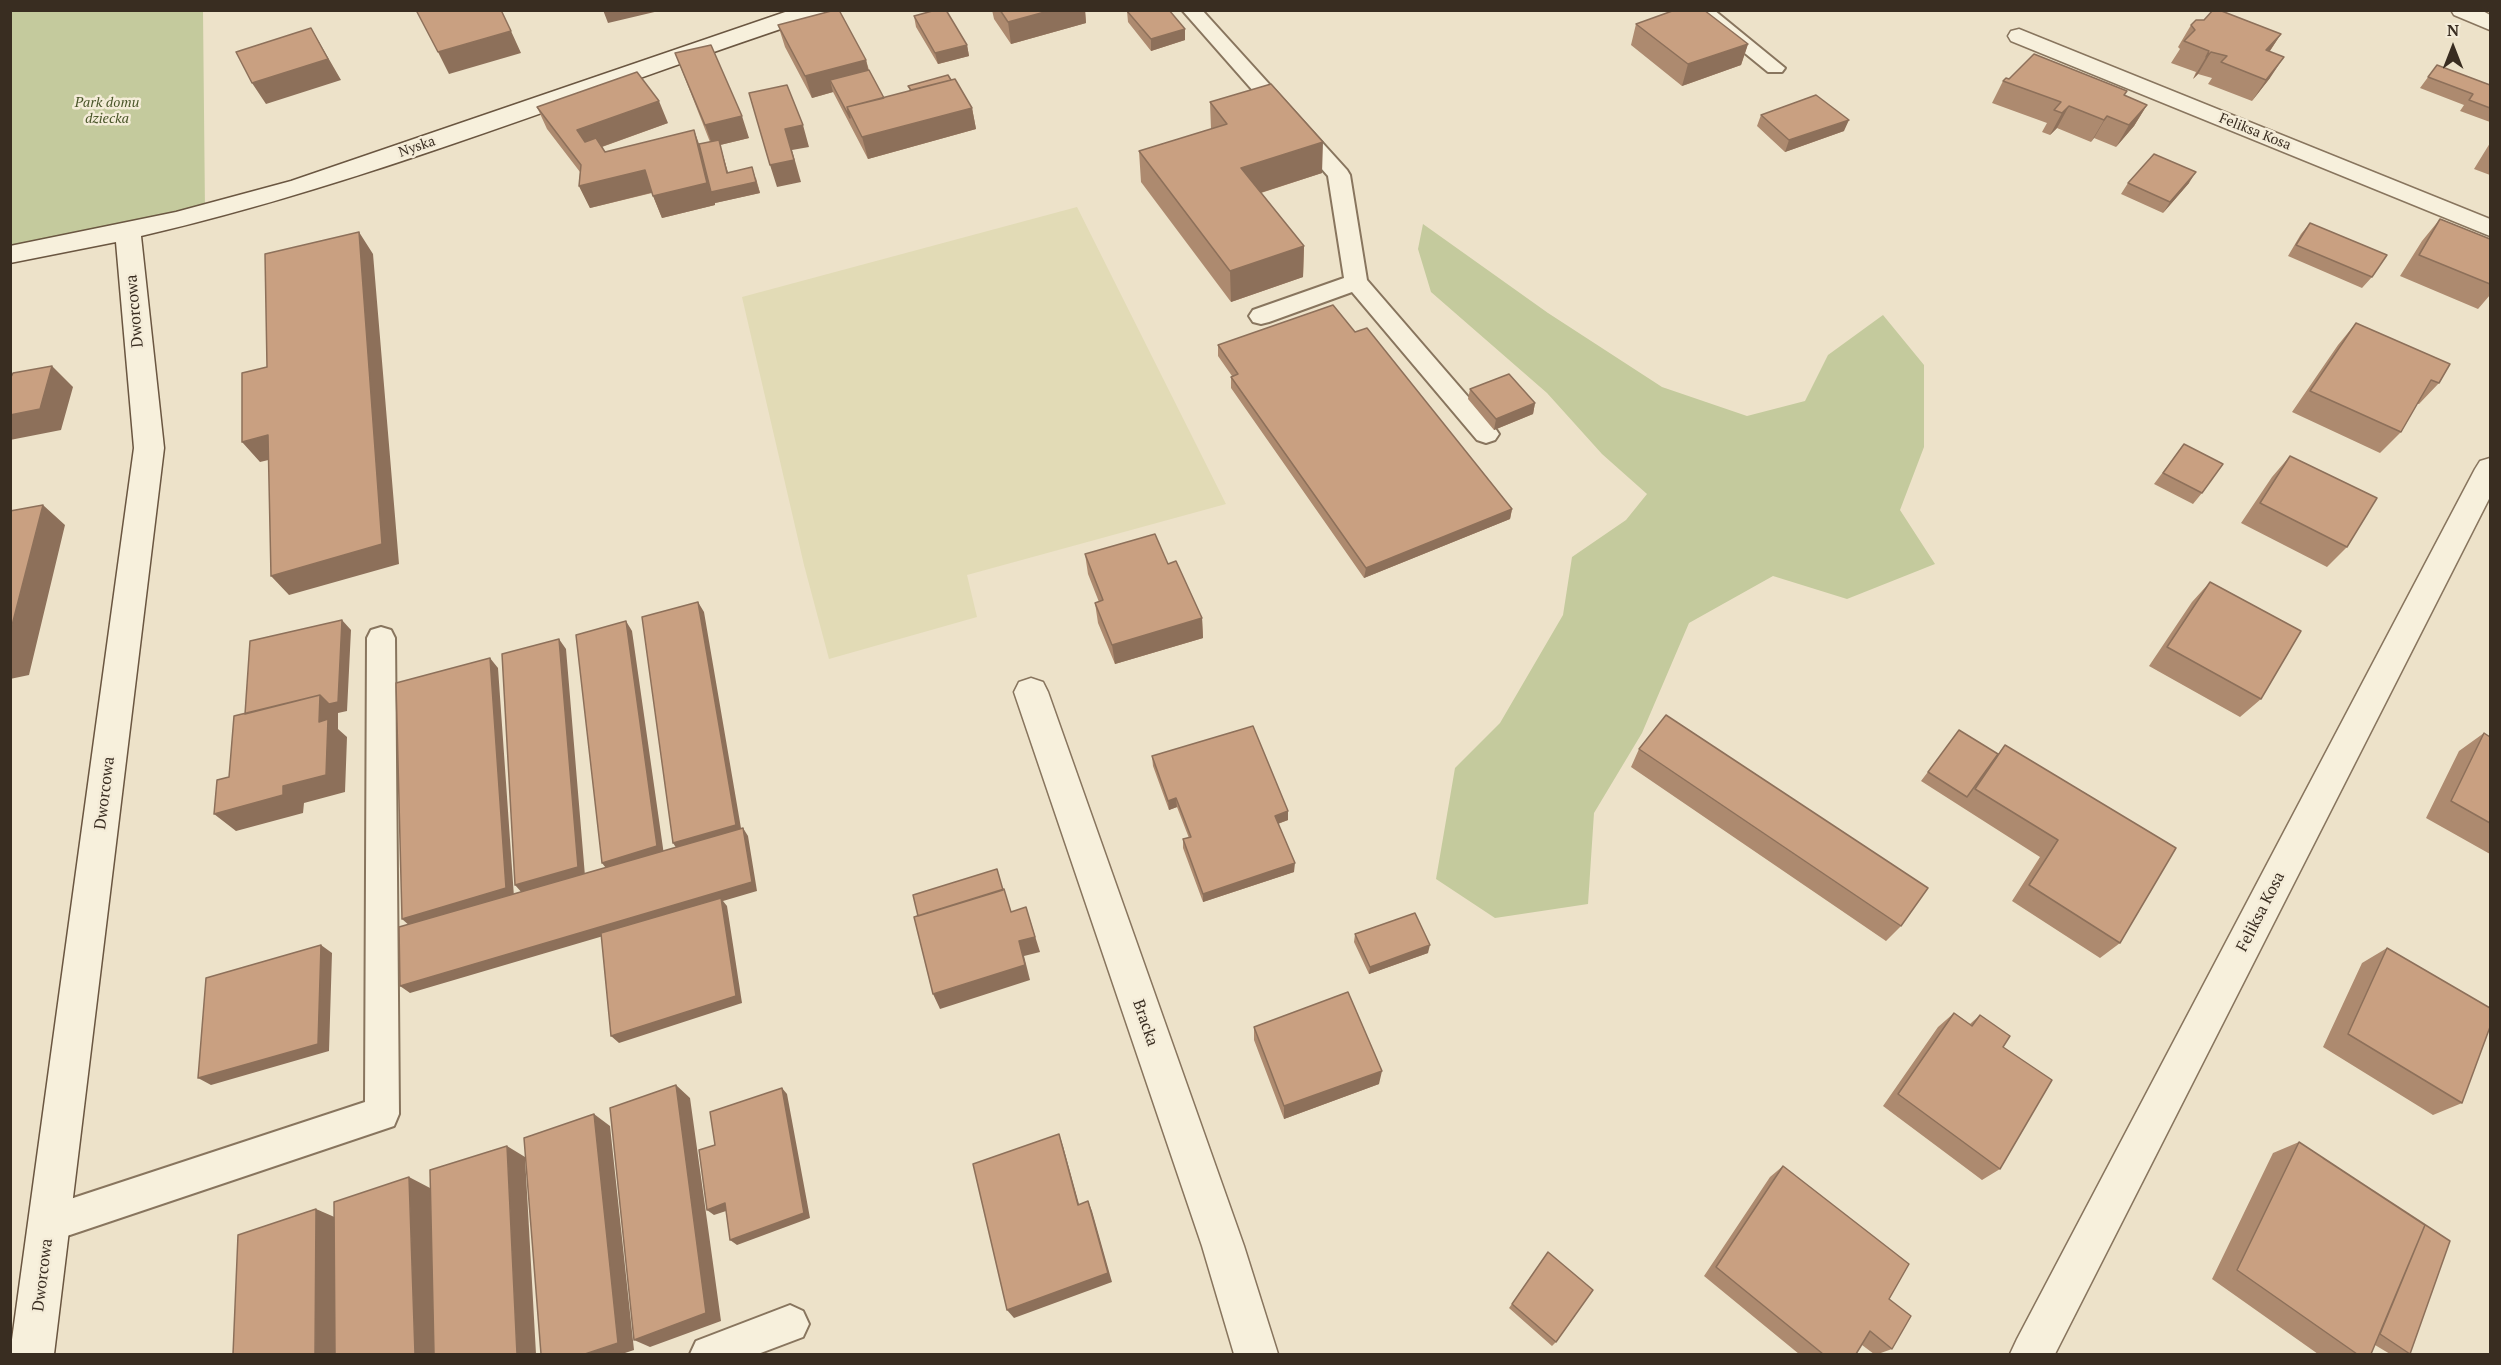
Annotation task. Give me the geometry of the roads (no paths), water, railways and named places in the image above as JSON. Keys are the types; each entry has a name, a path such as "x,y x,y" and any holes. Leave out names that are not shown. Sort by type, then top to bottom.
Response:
{"street":[{"name":"Nyska","path":"10,255 128,231 240,204 340,174 815,10"},
{"path":"2462,10 2490,23"},
{"name":"Feliksa Kosa","path":"2019,36 2490,228"},
{"name":"Dworcowa","path":"32,1354 149,448 128,231"},
{"name":"Feliksa Kosa","path":"2032,1354 2490,469"},
{"name":"Bracka","path":"1031,693 1223,1246 1256,1354"}],"lane":[{"path":"1191,10 1340,175 1356,282 1486,434"},
{"path":"1701,10 1775,68"},
{"path":"1261,316 1356,282"},
{"path":"49,1224 382,1114 381,638"},
{"path":"708,1354 789,1324"}],"park label":[{"name":"Park domu dziecka","path":"107,112"}]}
